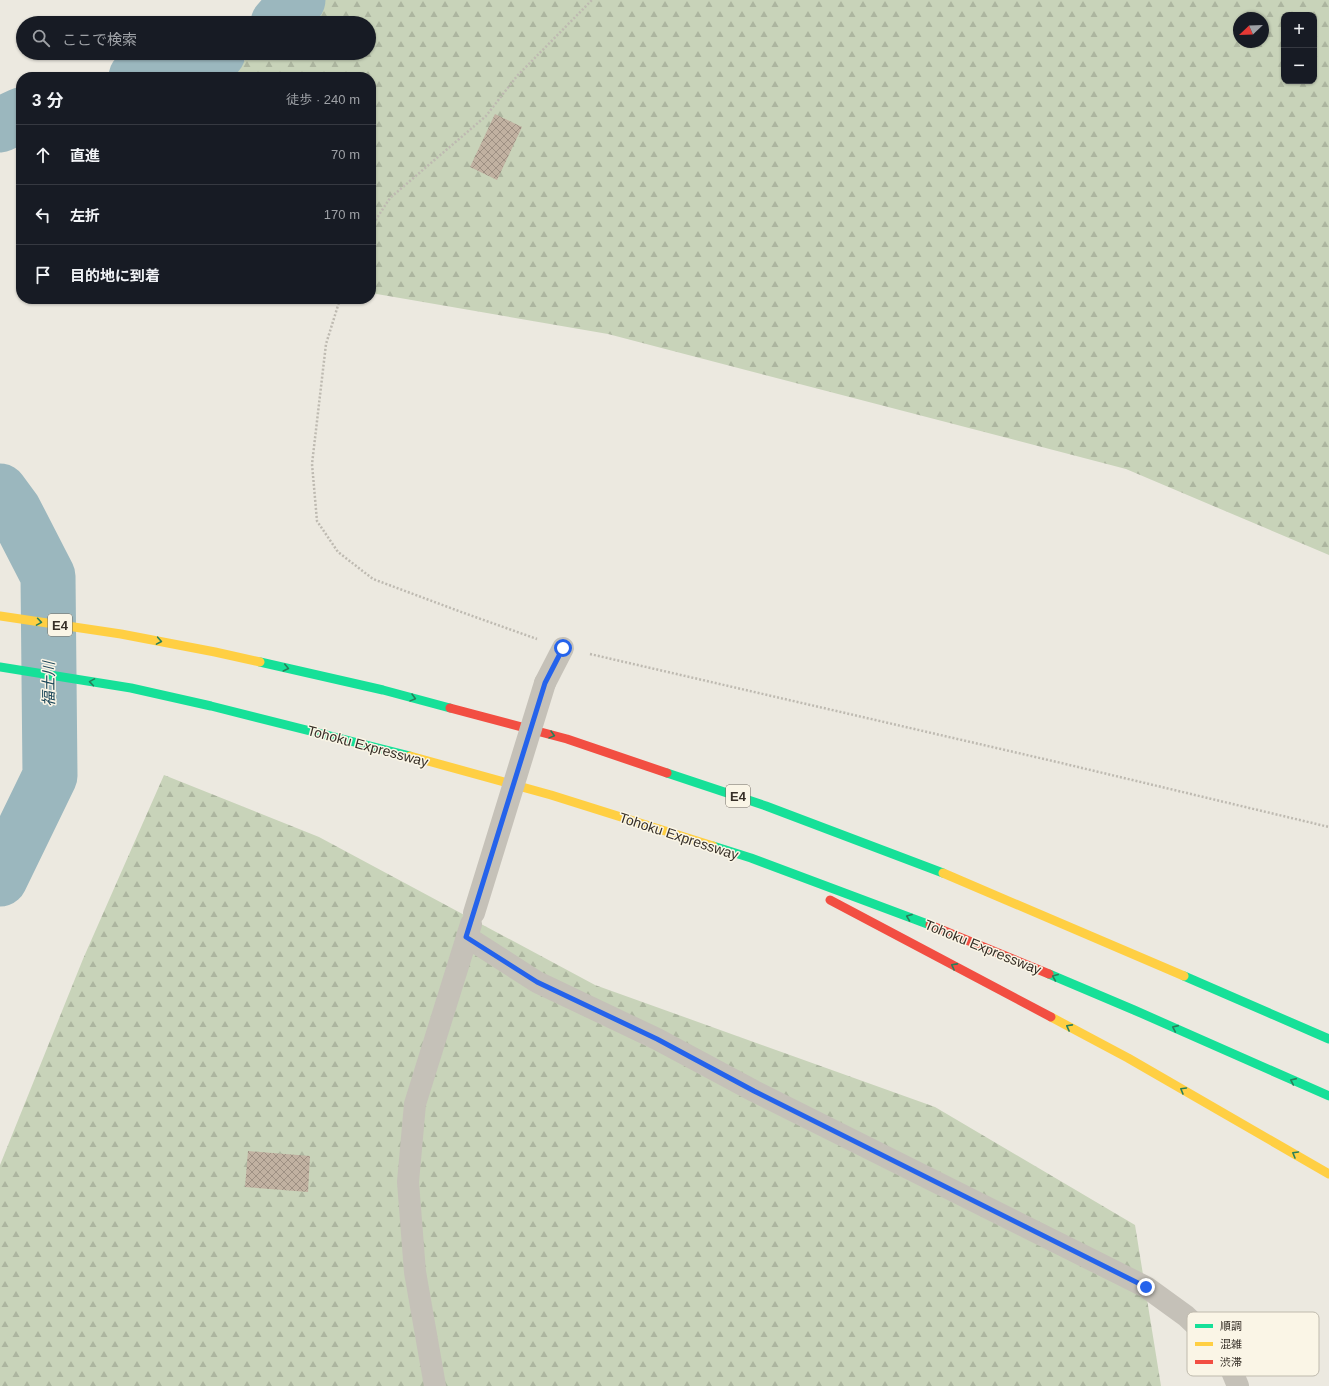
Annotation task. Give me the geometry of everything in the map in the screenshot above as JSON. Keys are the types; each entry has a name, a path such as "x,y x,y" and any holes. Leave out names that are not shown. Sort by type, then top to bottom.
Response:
{"highway":[{"name":"E4","path":"0,616 120,634 215,652 382,690 567,739 766,806 953,877 1329,1039"},
{"name":"Tohoku Expressway","path":"0,667 131,688 385,749 551,795 751,858 933,926 1134,1010 1329,1096"},
{"path":"751,858 1128,1058 1329,1174"}],"street":[{"path":"435,1386 415,1272 408,1182 415,1104 545,683 563,648"},
{"path":"466,937 537,982 657,1039 754,1091 1146,1287 1187,1317"},
{"path":"1234,1376 1238,1386"}],"path":[{"path":"376,219 390,198 486,116 517,76 592,0"},
{"path":"338,304 326,344 312,464 317,521 338,552 373,579 563,648 1058,762 1329,827"}],"green space":[{"path":"313,0 1329,0 1329,555 1126,469 608,334 376,294 376,72 232,72 245,60 376,60 376,16 295,16"},
{"path":"164,775 319,837 595,985 935,1107 1135,1225 1161,1386 0,1386 0,1165 83,959"}],"building":[{"path":"495,114 522,127 497,180 470,167"},
{"path":"248,1151 310,1156 308,1192 245,1187"}],"waterway":[{"name":"福士川","path":"284,16 298,0"},
{"name":"福士川","path":"162,72 188,67 203,60"},
{"name":"福士川","path":"0,125 16,117"},
{"name":"福士川","path":"0,491 14,510 48,576 50,776 0,879"}],"traffic: fast":[{"path":"260,662 383,690 450,708"},
{"path":"0,667 131,688 211,706 410,756"},
{"path":"667,773 766,806 943,873"},
{"path":"713,846 751,858 930,925"},
{"path":"1049,974 1329,1096"},
{"path":"1184,976 1329,1039"}],"traffic: slow":[{"path":"0,616 121,634 260,662"},
{"path":"410,756 551,795 713,846"},
{"path":"943,873 1184,976"},
{"path":"1051,1017 1128,1058 1329,1174"}],"traffic: jam":[{"path":"450,708 567,739 667,773"},
{"path":"830,900 1051,1017"},
{"path":"930,925 1049,974"}],"route":[{"path":"563,648 545,683 466,937 537,982 657,1039 754,1091 1146,1287"}]}
